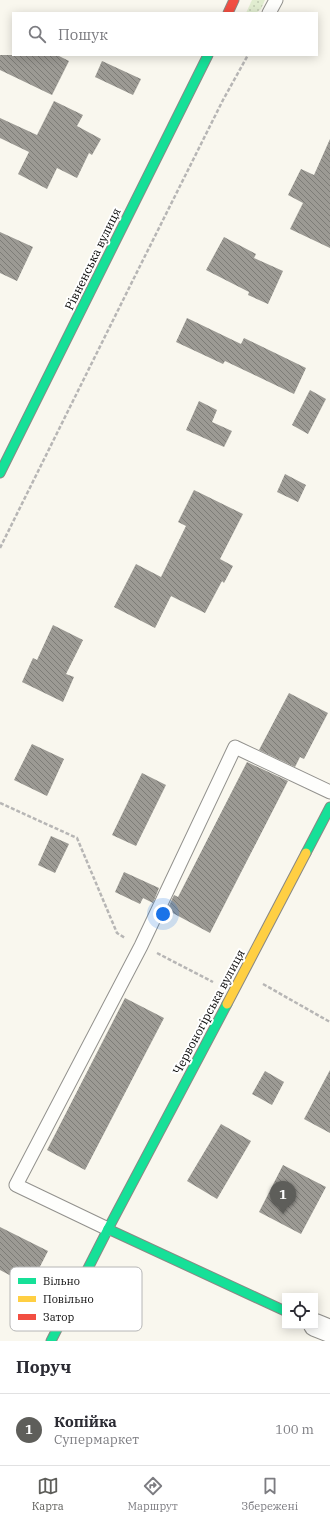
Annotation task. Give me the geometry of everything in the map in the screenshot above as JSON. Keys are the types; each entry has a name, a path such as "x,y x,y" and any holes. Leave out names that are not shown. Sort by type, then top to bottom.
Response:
{"street":[{"path":"228,12 234,0"},
{"name":"Рівненська вулиця","path":"0,473 208,56"},
{"name":"Червоногірська вулиця","path":"89,1267 330,807"},
{"path":"108,1229 282,1310"},
{"path":"318,1326 330,1332"},
{"name":"Червоногірська вулиця","path":"51,1341 56,1331"}],"lane":[{"path":"270,12 276,0"},
{"path":"108,1229 16,1185 141,946 235,747 330,792"}],"path":[{"path":"0,548 223,100 247,56"},
{"path":"0,803 77,838 117,934 233,992"},
{"path":"243,972 330,1022"}],"green space":[{"path":"252,0 265,0 261,9 257,12 246,12"}],"building":[{"path":"0,55 59,56 69,61 52,95 0,70"},
{"path":"102,61 141,79 133,95 95,77"},
{"path":"54,101 83,115 77,126 101,139 92,155 89,153 77,178 57,168 47,189 18,174 29,152 0,138 0,118 37,135"},
{"path":"330,139 330,248 290,229 303,203 288,195 301,169 314,175"},
{"path":"0,232 33,247 17,281 0,273"},
{"path":"224,237 256,254 254,258 283,271 268,304 248,295 249,292 206,270"},
{"path":"187,318 241,344 244,338 306,368 294,394 225,361 223,364 176,342"},
{"path":"310,390 326,399 308,434 292,425"},
{"path":"199,401 217,410 212,422 232,431 224,447 186,430"},
{"path":"285,474 306,485 298,502 277,492"},
{"path":"194,490 243,514 220,559 233,566 224,583 222,581 205,613 171,596 155,628 114,607 136,564 161,577 186,526 178,522"},
{"path":"53,625 83,640 66,674 74,677 63,702 22,682 33,658 37,660"},
{"path":"289,693 328,713 304,759 300,757 295,767 259,750"},
{"path":"32,744 64,759 47,796 14,780"},
{"path":"247,762 288,781 210,933 167,910 174,895 178,897"},
{"path":"142,773 166,785 136,846 112,835"},
{"path":"51,836 69,844 55,873 38,865"},
{"path":"124,872 159,888 153,903 143,898 140,904 115,892"},
{"path":"125,998 164,1018 85,1170 47,1150"},
{"path":"330,1070 330,1133 304,1119"},
{"path":"265,1071 284,1082 272,1105 252,1094"},
{"path":"221,1124 251,1141 217,1199 187,1181"},
{"path":"283,1165 326,1187 301,1234 259,1212"},
{"path":"0,1227 48,1251 40,1267 10,1267 10,1275 0,1270"}],"traffic: fast":[{"path":"0,473 208,56"},
{"path":"306,853 330,807"},
{"path":"89,1267 227,1004"},
{"path":"108,1229 282,1310"},
{"path":"51,1341 56,1331"}],"traffic: slow":[{"path":"227,1004 306,853"}],"traffic: jam":[{"path":"228,12 234,0"}],"place":[{"name":"Копійка","path":"283,1214"}]}
